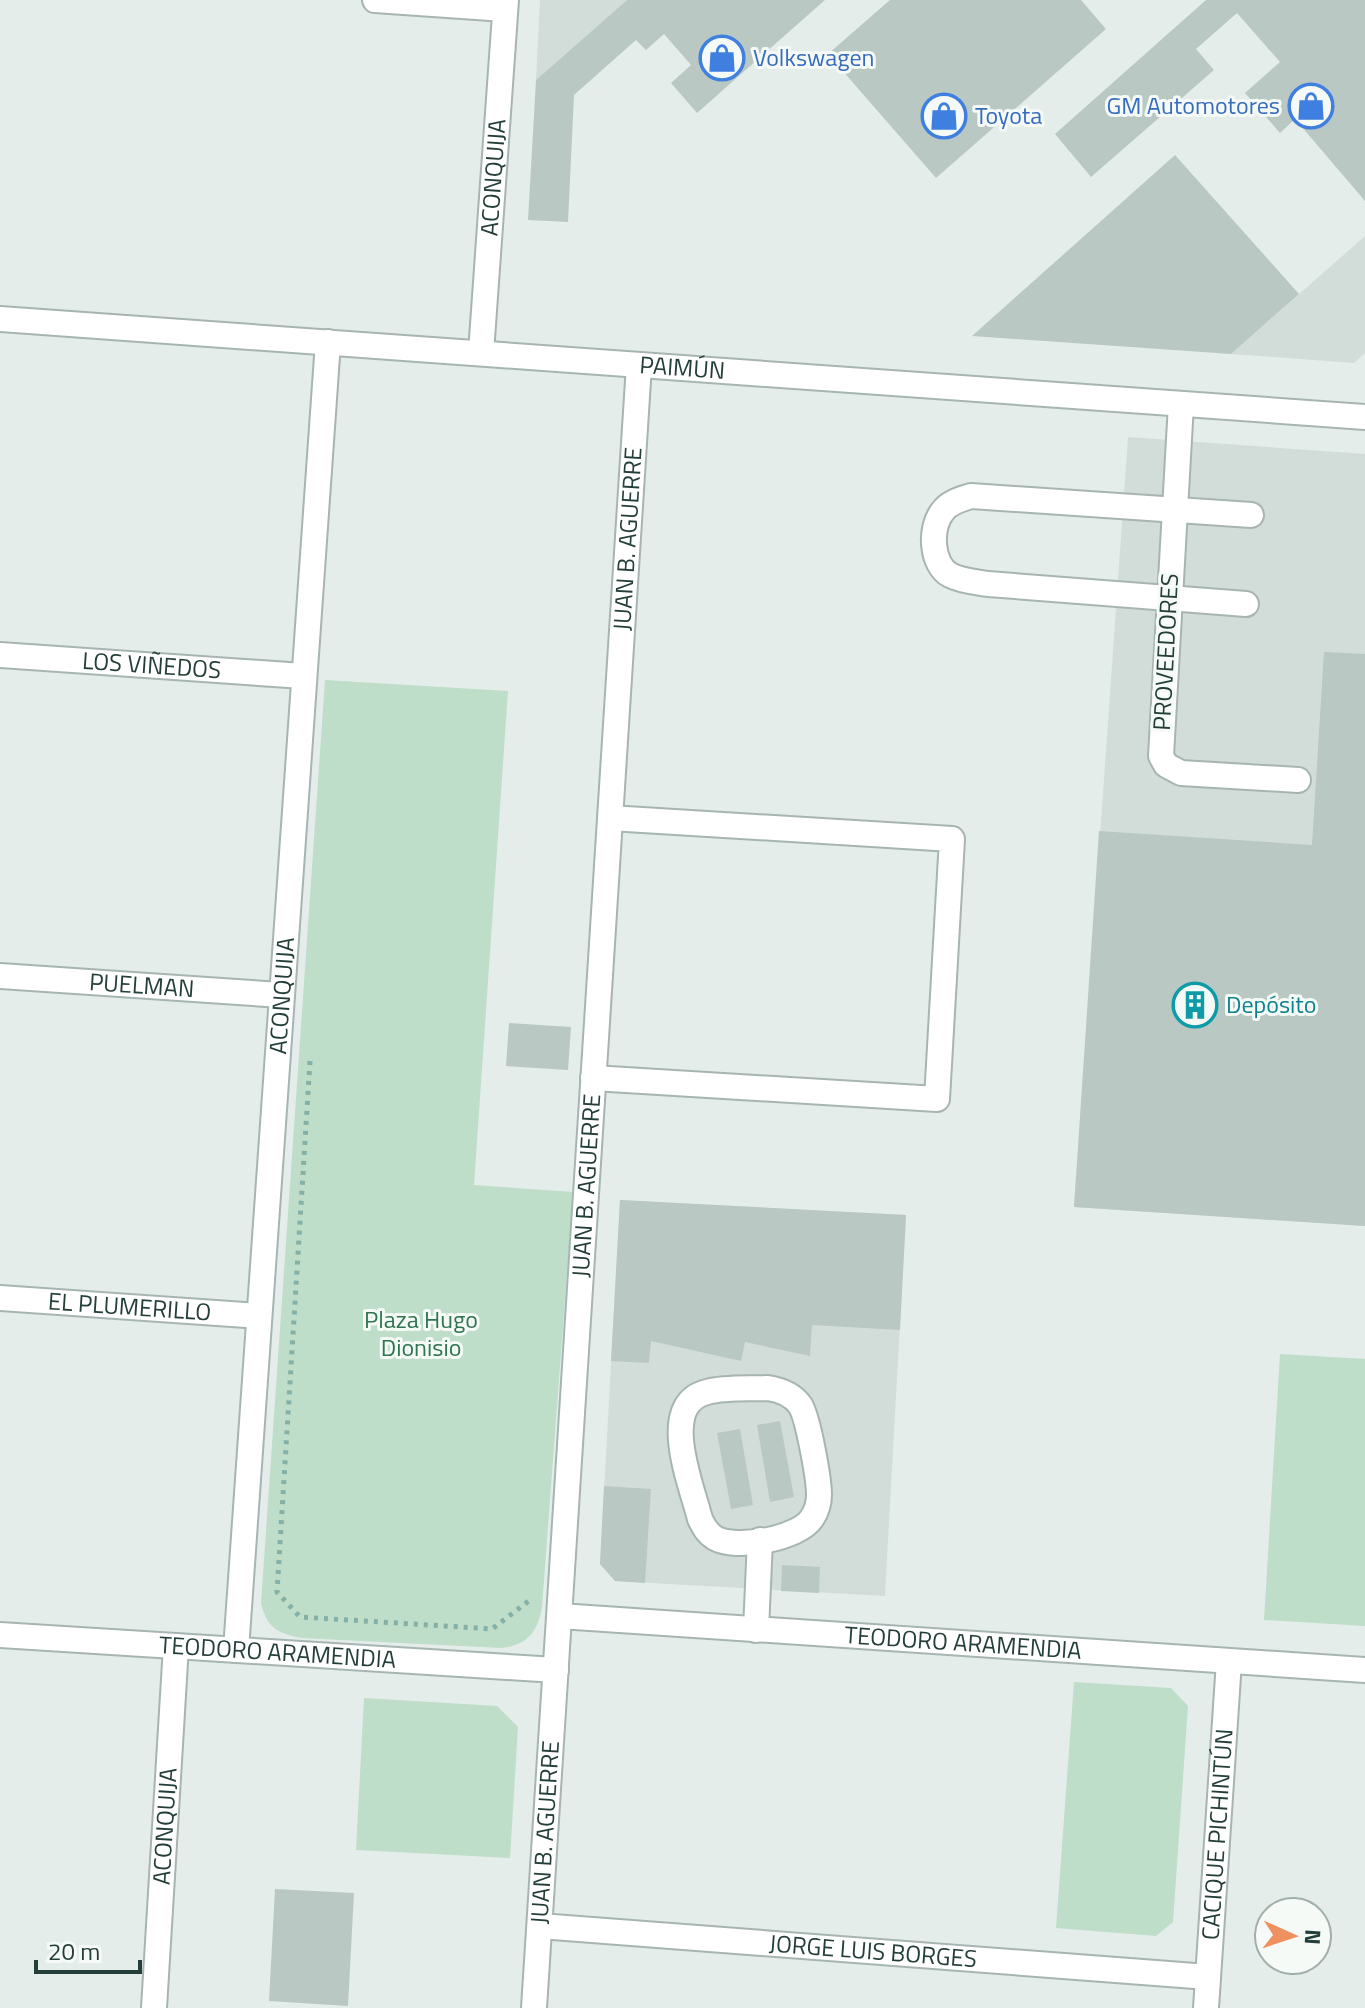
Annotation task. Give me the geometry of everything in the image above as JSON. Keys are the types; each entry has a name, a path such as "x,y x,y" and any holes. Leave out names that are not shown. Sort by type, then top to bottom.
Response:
{"street":[{"path":"375,0 505,4"},
{"name":"ACONQUIJA","path":"481,353 505,4"},
{"name":"PAIMÚN","path":"0,319 1365,417"},
{"name":"ACONQUIJA","path":"236,1650 328,342"},
{"name":"JUAN B. AGUERRE","path":"534,2008 639,365"},
{"name":"PROVEEDORES","path":"1181,404 1161,747 1166,765 1181,773 1298,780"},
{"path":"1246,604 965,580 947,574 935,559 935,540 943,511 955,501 971,496 1251,515"},
{"name":"LOS VIÑEDOS","path":"0,655 303,676"},
{"path":"593,1078 937,1099 952,839 610,818"},
{"name":"PUELMAN","path":"0,976 281,995"},
{"name":"EL PLUMERILLO","path":"0,1298 259,1316"},
{"path":"780,1390 800,1405 805,1416 818,1505 806,1526 798,1532 760,1540 723,1541 705,1530 700,1519 680,1428 686,1406 704,1392 780,1390"},
{"path":"756,1630 760,1540"},
{"name":"TEODORO ARAMENDIA","path":"560,1616 1365,1670"},
{"name":"TEODORO ARAMENDIA","path":"0,1635 556,1670"},
{"name":"ACONQUIJA","path":"154,2008 176,1646"},
{"name":"CACIQUE PICHINTÚN","path":"1206,2008 1229,1661"},
{"name":"JORGE LUIS BORGES","path":"540,1926 1208,1977"}],"path":[{"path":"311,1058 277,1592 300,1617 492,1629 531,1598"}],"shaded area":[{"path":"540,0 627,0 536,80"},
{"path":"1365,236 1365,353 1354,363 1231,354"},
{"path":"1128,437 1365,454 1365,1226 1074,1207"},
{"path":"620,1200 906,1215 885,1596 615,1581 600,1564"}],"green space":[{"name":"Plaza Hugo Dionisio","path":"325,680 508,691 474,1185 573,1192 542,1607 538,1624 530,1636 518,1644 502,1648 301,1638 274,1628 266,1618 261,1603"},
{"path":"1280,1354 1365,1359 1365,1626 1264,1620"},
{"path":"1074,1682 1171,1688 1188,1706 1173,1922 1156,1936 1056,1928"},
{"path":"364,1698 497,1706 518,1727 510,1858 356,1850"}],"building":[{"path":"627,0 825,0 697,113 671,83 691,65 664,34 646,50 636,40 574,95 568,222 528,220 536,80"},
{"name":"Toyota","path":"890,0 1081,0 1106,29 936,178 828,54"},
{"path":"1206,0 1365,0 1365,201 1295,119 1280,133 1245,93 1280,62 1237,13 1196,49 1214,70 1091,177 1055,134"},
{"path":"1175,155 1299,294 1231,354 972,336"},
{"name":"Depósito","path":"1324,652 1365,654 1365,1226 1074,1207 1099,831 1312,845"},
{"path":"509,1023 571,1027 568,1070 506,1066"},
{"path":"620,1200 906,1215 900,1330 812,1325 810,1356 745,1342 741,1361 651,1341 649,1363 611,1361"},
{"path":"780,1421 794,1497 770,1502 757,1425"},
{"path":"740,1429 753,1505 731,1509 717,1433"},
{"path":"604,1486 651,1489 645,1583 615,1581 600,1564"},
{"path":"782,1565 820,1567 819,1593 781,1591"},
{"path":"275,1889 354,1893 348,2006 269,2001"}],"place":[{"name":"Volkswagen","path":"722,58"},
{"name":"GM Automotores","path":"1311,106"},
{"name":"Toyota","path":"944,116"},
{"name":"Depósito","path":"1195,1005"}]}
